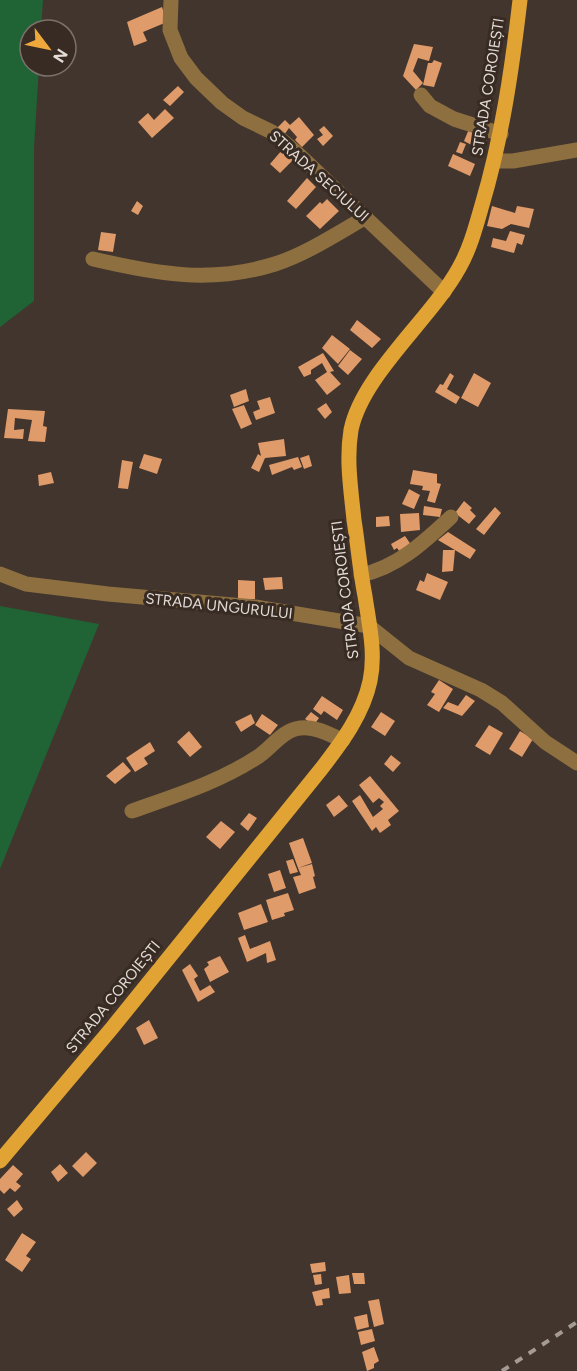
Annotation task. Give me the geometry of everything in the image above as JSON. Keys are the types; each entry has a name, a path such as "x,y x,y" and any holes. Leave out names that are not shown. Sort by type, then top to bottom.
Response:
{"main road":[{"name":"STRADA COROIEȘTI","path":"0,1161 112,1028 344,741 358,714 370,681 372,649 349,475 349,446 354,419 381,372 444,292 467,251 501,134 520,0"}],"street":[{"name":"STRADA SECIULUI","path":"171,0 170,30 181,58 196,78 222,103 243,118 272,132 444,292"},
{"path":"421,94 430,106 454,119 501,134"},
{"path":"495,161 513,161 577,150"},
{"path":"93,260 153,273 198,276 239,273 277,263 366,217"},
{"path":"361,575 381,570 398,561 425,542 451,517"},
{"name":"STRADA UNGURULUI","path":"0,574 26,584 368,619 409,658 481,690 502,703 545,742 577,763"},
{"path":"132,811 184,793 228,773 258,756 288,731 301,727 320,730 344,741"}],"green space":[{"path":"0,0 43,0 42,18 18,18 18,78 38,78 34,148 34,301 0,327"},
{"path":"0,606 99,624 0,869"}],"building":[{"path":"162,7 167,22 143,32 147,41 134,46 127,22"},
{"path":"414,44 433,47 429,61 418,58 413,71 423,83 416,90 403,76"},
{"path":"434,60 442,63 434,87 423,85 428,63"},
{"path":"178,86 184,92 170,106 163,100"},
{"path":"165,109 174,118 152,138 138,122 148,113 154,120"},
{"path":"299,117 314,135 302,147 295,140 297,137 289,128 284,135 277,128 285,120 290,125"},
{"path":"324,126 333,136 323,146 317,139 323,135 319,130"},
{"path":"469,129 487,140 481,150 464,141"},
{"path":"460,142 466,144 462,154 456,152"},
{"path":"282,150 293,160 280,173 270,164"},
{"path":"453,154 475,164 470,176 448,166"},
{"path":"307,178 316,187 296,209 287,201"},
{"path":"327,199 339,211 320,229 306,216 320,202 322,204"},
{"path":"137,201 143,206 138,215 131,211"},
{"path":"492,206 515,213 517,206 534,209 529,228 511,224 502,229 487,226"},
{"path":"510,231 525,235 522,245 517,243 514,253 491,247 493,238 506,241"},
{"path":"101,232 116,234 113,252 98,250"},
{"path":"357,320 381,339 372,348 350,330"},
{"path":"332,335 350,349 338,364 322,348"},
{"path":"350,350 362,359 348,375 338,366"},
{"path":"323,353 334,371 330,372 341,384 327,395 315,380 327,372 322,363 311,370 311,374 304,377 298,367"},
{"path":"450,373 454,376 447,389 460,397 456,404 435,392 440,384 443,385"},
{"path":"474,373 491,383 478,407 461,398"},
{"path":"246,389 249,401 234,407 230,395"},
{"path":"270,397 275,413 256,420 253,412 260,409 257,401"},
{"path":"326,403 332,412 325,419 317,409"},
{"path":"244,405 252,424 241,429 232,409"},
{"path":"8,409 45,411 43,426 47,427 45,442 28,441 32,420 15,418 14,430 24,429 23,439 4,438"},
{"path":"284,439 286,456 265,458 259,472 251,468 258,454 261,456 258,443"},
{"path":"144,454 162,459 157,474 139,468"},
{"path":"309,455 312,466 304,469 300,458"},
{"path":"298,457 302,467 294,470 292,467 272,475 269,465"},
{"path":"122,460 133,462 128,489 118,488"},
{"path":"413,470 437,474 437,483 441,484 435,503 427,501 430,491 422,490 423,486 410,484"},
{"path":"51,472 54,483 39,486 38,475"},
{"path":"409,489 420,495 414,509 402,504"},
{"path":"464,501 472,508 470,510 476,516 469,524 455,513"},
{"path":"424,506 442,509 440,517 423,515"},
{"path":"495,507 501,513 484,535 476,529"},
{"path":"419,513 420,530 401,532 400,514"},
{"path":"389,516 390,526 376,527 376,517"},
{"path":"448,532 476,550 470,559 438,540"},
{"path":"405,536 414,549 403,556 397,548 394,550 391,544"},
{"path":"443,550 455,550 453,571 442,572"},
{"path":"427,573 448,582 440,600 416,590 420,580 424,582"},
{"path":"282,577 283,589 265,590 263,578"},
{"path":"238,580 255,581 255,599 238,599"},
{"path":"439,680 453,689 439,712 427,705 435,694 431,692"},
{"path":"466,695 475,701 462,716 443,708 448,702 458,706"},
{"path":"322,696 343,710 337,720 324,711 321,715 313,709"},
{"path":"311,712 319,718 314,725 305,719"},
{"path":"381,712 395,721 385,736 371,727"},
{"path":"251,714 255,723 241,732 235,722"},
{"path":"262,714 278,725 270,735 255,725"},
{"path":"489,725 503,733 490,755 475,746"},
{"path":"189,731 202,747 190,757 177,742"},
{"path":"520,731 533,739 522,757 509,749"},
{"path":"150,742 155,751 144,758 148,764 135,772 126,758"},
{"path":"391,755 401,763 393,772 384,764"},
{"path":"123,762 131,771 115,784 106,776"},
{"path":"370,776 399,811 388,820 391,825 380,833 376,827 372,831 352,801 360,795 373,817 383,809 380,806 384,802 379,798 373,803 359,785"},
{"path":"339,795 348,806 334,817 326,805"},
{"path":"249,813 257,818 248,831 240,824"},
{"path":"221,821 235,832 220,849 206,837"},
{"path":"303,838 312,863 298,868 289,843"},
{"path":"293,859 298,872 290,874 286,861"},
{"path":"312,864 316,888 299,894 293,877 301,875 298,868"},
{"path":"280,870 286,888 274,892 268,874"},
{"path":"288,893 294,910 272,920 266,900"},
{"path":"261,904 268,922 244,930 238,913"},
{"path":"245,935 250,949 270,941 276,960 267,963 266,953 247,962 238,938"},
{"path":"220,956 229,972 210,982 204,969 209,965 207,962"},
{"path":"190,964 198,976 194,979 200,991 210,985 215,992 198,1002 182,970"},
{"path":"149,1020 158,1038 144,1045 136,1028"},
{"path":"86,1152 97,1163 83,1177 72,1166"},
{"path":"60,1164 68,1173 58,1182 51,1172"},
{"path":"13,1165 23,1174 16,1182 21,1186 15,1192 10,1188 4,1194 0,1190 0,1179"},
{"path":"17,1200 23,1209 14,1217 7,1209"},
{"path":"22,1233 36,1242 26,1256 31,1259 22,1272 5,1260"},
{"path":"325,1262 326,1271 312,1273 310,1264"},
{"path":"352,1273 364,1273 365,1284 354,1284"},
{"path":"321,1274 322,1284 315,1285 313,1275"},
{"path":"349,1275 351,1293 339,1294 336,1277"},
{"path":"329,1288 330,1298 322,1299 323,1305 316,1306 312,1292"},
{"path":"379,1299 384,1324 374,1327 368,1301"},
{"path":"367,1314 369,1327 357,1330 354,1317"},
{"path":"372,1329 375,1341 361,1345 358,1332"},
{"path":"374,1347 379,1361 374,1364 374,1368 367,1371 362,1352"}],"railway":[{"path":"502,1371 577,1322"}]}
